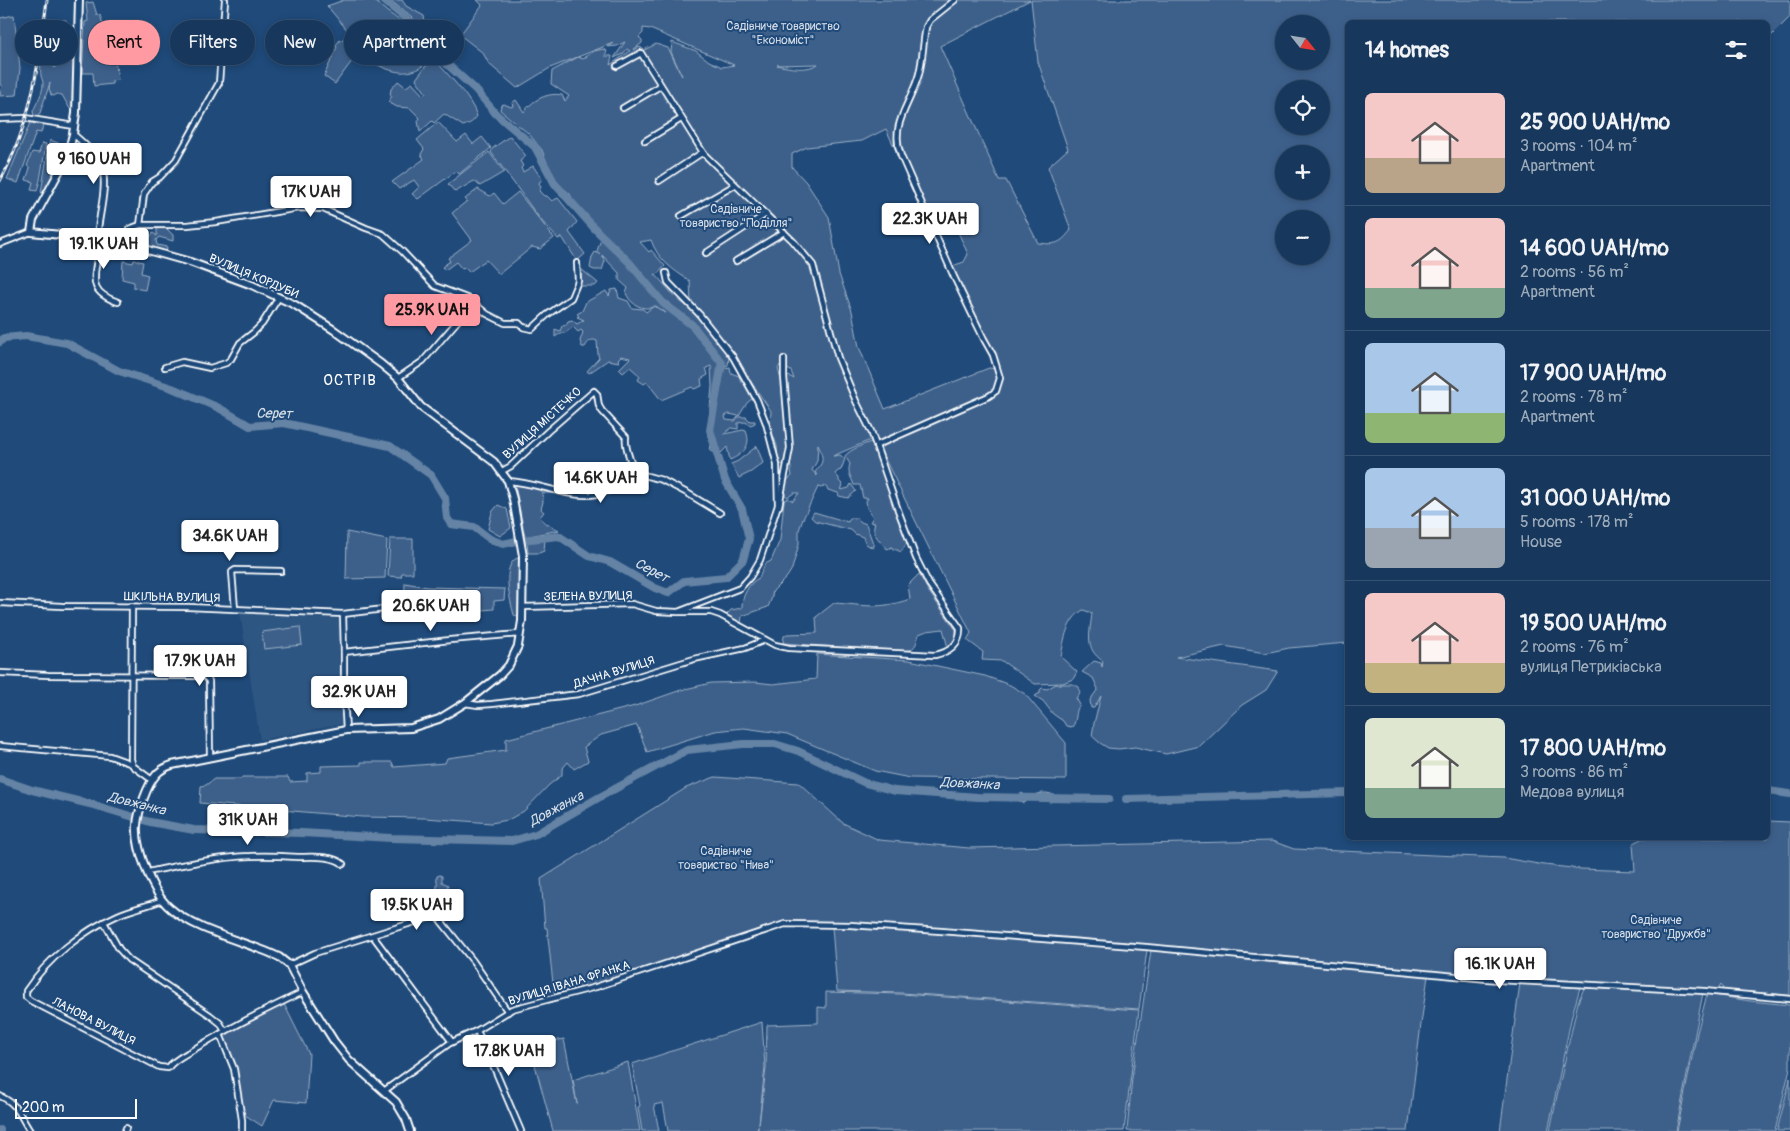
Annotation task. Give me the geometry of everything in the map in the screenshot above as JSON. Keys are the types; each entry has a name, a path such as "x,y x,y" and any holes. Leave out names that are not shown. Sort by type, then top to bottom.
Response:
{"street":[{"path":"0,244 31,232 33,220 67,157 76,113 79,0"},
{"path":"140,225 144,194 152,182 160,177 176,160 219,83 225,0"},
{"path":"877,445 989,396 996,391 999,384 1000,378 993,355 954,277 901,156 896,139 899,124 918,75 926,27 930,20 955,0"},
{"path":"617,66 641,53 704,154 800,248 814,268 838,358 877,445 898,510 922,571 939,600 960,628 960,634 958,642 945,653 926,655 789,648 775,645 711,612 678,612"},
{"path":"623,108 660,86"},
{"path":"0,119 25,118 74,126"},
{"path":"645,141 681,119"},
{"path":"73,134 90,150 103,170 104,182 97,239 98,250 94,274 95,286 106,298 118,302"},
{"path":"659,181 700,154 704,154"},
{"path":"681,216 735,185"},
{"path":"124,244 129,228 140,225 187,225 299,208 324,209 383,234 435,286 462,296 499,320 510,324 519,323 523,327 532,329 547,315 571,298 579,277 577,263"},
{"path":"706,253 766,214"},
{"name":"ВУЛИЦЯ КОРДУБИ","path":"31,232 97,239 124,244 190,262 279,297 334,330 398,378 421,407 482,452 502,471 508,481 513,499 522,556 520,634 514,656 509,665 500,675 465,703 439,720 418,726 346,730 172,764 163,769 152,780"},
{"path":"736,261 784,232"},
{"name":"ЗЕЛЕНА ВУЛИЦЯ","path":"522,607 632,604 656,611 678,612 735,591 745,584 760,560 778,505 776,457 766,423 757,400 733,357 699,314 668,282 666,273"},
{"path":"165,367 182,362 210,368 226,363 231,359 240,343 262,324 279,297"},
{"path":"398,378 423,361 473,303"},
{"path":"776,512 781,502 790,448 784,359"},
{"name":"ВУЛИЦЯ МІСТЕЧКО","path":"502,471 511,466 588,394 596,392 602,411 626,437 626,446 633,472"},
{"path":"508,481 518,481 572,494 599,495 618,487 633,472 662,480 720,513"},
{"path":"235,609 232,572 235,570 280,571"},
{"name":"ШКІЛЬНА ВУЛИЦЯ","path":"0,603 235,609 343,614 392,608"},
{"path":"132,606 132,764"},
{"path":"343,614 346,730"},
{"path":"344,652 520,634"},
{"name":"ДАЧНА ВУЛИЦЯ","path":"465,703 478,705 492,704 579,694 686,661 745,648 765,640"},
{"path":"0,673 201,676 208,678 210,692 210,757"},
{"path":"0,746 110,756 132,764 152,780 139,814 137,837 148,872 162,900 170,909 190,921 270,953 289,965 303,992 344,1055 401,1109 410,1131"},
{"path":"148,872 227,858 251,856 324,858 338,860 343,864"},
{"name":"ЛАНОВА ВУЛИЦЯ","path":"162,900 119,915 84,933 68,946 31,984 26,991 26,997 159,1067 168,1068 180,1058 223,1032 303,992"},
{"path":"289,965 315,954 437,916 473,961 508,1012"},
{"path":"104,922 119,949 129,960 220,1023 234,1069 242,1131"},
{"name":"ВУЛИЦЯ ІВАНА ФРАНКА","path":"384,1091 452,1042 477,1031 508,1012 534,1003 596,987 776,926 788,924 850,925 941,931 1146,947 1498,980 1704,991 1790,1000"},
{"path":"373,936 452,1042"},
{"path":"477,1031 521,1131"},
{"path":"0,1096 9,1100 21,1113 30,1131"}],"shaded area":[{"path":"240,613 340,619 342,724 260,740"}],"green space":[{"path":"344,0 374,0 399,20 344,20 344,26 327,6"},
{"path":"390,0 402,0 406,6 424,16 424,20 415,20"},
{"path":"477,0 955,0 936,12 959,0 1030,0 940,46 999,180 1006,180 1038,243 1049,244 1060,241 1071,230 1048,167 1068,149 1038,62 1031,0 1790,0 1790,17 1770,37 1770,20 1345,20 1345,643 1289,648 1265,653 1224,646 1176,657 1278,671 1266,690 1242,705 1199,746 1166,754 1135,747 1108,748 1092,736 1101,696 1094,708 1091,708 1090,700 1098,689 1093,678 1082,672 1094,661 1101,663 1102,667 1103,661 1093,651 1091,646 1092,613 1083,610 1078,614 1073,619 1065,637 1061,657 1077,672 1073,679 1063,683 1035,684 1002,661 982,660 983,652 967,640 971,633 877,443 881,467 907,543 901,552 892,547 887,549 875,534 875,523 870,522 873,517 867,508 866,501 868,498 863,498 860,485 854,485 849,472 850,464 845,456 850,451 876,441 875,438 833,456 840,455 845,459 841,470 835,474 843,485 841,490 849,488 851,484 856,491 848,498 839,496 838,493 828,490 825,486 818,487 799,530 799,544 792,569 773,591 768,607 742,616 741,623 737,624 729,620 727,614 731,610 742,608 746,591 759,578 765,564 771,561 780,540 784,501 788,498 793,501 799,493 794,493 788,497 784,494 784,483 792,476 789,445 786,461 783,465 778,460 777,446 770,426 771,411 723,341 691,302 690,281 662,259 651,240 640,242 649,252 651,250 665,266 657,275 655,274 677,299 702,317 729,357 728,365 725,366 722,358 715,354 718,361 719,380 711,429 712,452 710,451 711,445 708,431 712,386 711,366 706,368 708,375 701,379 702,386 694,389 692,387 661,400 647,382 644,384 638,380 640,376 630,367 623,373 619,369 630,358 621,356 618,359 619,362 608,360 589,373 587,371 599,358 597,341 591,340 585,347 582,347 580,341 583,332 581,330 578,332 573,327 555,337 555,329 560,331 562,326 566,325 568,321 572,320 577,324 584,320 577,317 579,316 577,314 582,311 586,302 606,291 609,296 611,290 617,289 619,298 628,301 632,308 643,309 646,312 653,307 642,307 632,302 626,293 628,288 619,280 619,273 602,255 605,261 602,270 590,268 595,252 600,254 597,251 602,239 607,240 614,247 614,251 631,264 623,252 577,208 570,194 554,180 542,150 529,134 500,110 501,105 504,104 511,107 513,106 512,103 516,100 524,112 531,104 541,98 557,94 562,95 565,101 569,96 551,84 552,71 578,57 583,59 594,51 603,49 607,51 605,56 612,56 610,65 630,51 627,49 623,54 614,58 625,42 617,46 607,47 613,43 550,68 517,88 489,64 483,53 464,38 464,30 482,5","holes":["643,28 650,29 734,65 722,67 709,61 696,51 672,42 671,52 682,76 668,48 656,44 644,50 640,47 633,50 642,43 639,37 643,33","818,64 809,68 777,65","886,129 925,214 946,206 968,254 964,262 949,267 996,369 989,368 885,409 859,347 852,311 839,274 829,217 806,182 792,167 792,154 807,147 862,141","633,267 650,283 653,291 695,323 714,352 695,328 673,308 668,308 663,304","780,365 791,371 794,379 789,376 787,378 787,402 778,369","818,444 822,462 815,472 817,476 812,470 817,461"]},
{"path":"93,2 97,15 100,15 102,20 88,21 86,3"},
{"path":"14,15 15,65 20,65 20,68 17,95 0,96 2,85 0,85 0,18"},
{"path":"88,21 88,65 115,65 118,80 112,81 112,84 94,86 93,73 82,73 85,22"},
{"path":"344,39 344,65 349,65 335,84 324,76 329,65 334,65 334,54 337,47 335,46 340,40"},
{"path":"41,65 52,65 55,68 55,65 74,65 74,110 70,109 62,95 51,95 50,83 40,113 34,117 33,111 43,87"},
{"path":"379,65 424,65 412,71 404,72 389,70"},
{"path":"428,65 439,65 470,101 477,116 474,120 463,126 444,114 434,123 432,121 420,132 418,121 420,118 410,108 397,107 388,102 392,96 390,95 391,89 398,81 406,87 412,83 423,95 426,93 416,79"},
{"path":"438,122 457,142 466,135 473,144 482,137 491,148 459,174 456,171 418,199 412,194 419,187 414,180 399,189 392,182 424,159 421,154 424,149 417,140"},
{"path":"30,123 43,125 41,133 36,132 18,183 7,179"},
{"path":"510,136 526,156 520,161 523,166 521,168 523,172 533,166 542,179 539,183 541,187 539,191 552,201 558,198 577,222 569,232 585,254 577,261 562,237 558,239 540,219 491,152 493,148"},
{"path":"50,140 66,146 45,191 42,193 41,192"},
{"path":"42,143 46,144 40,180 37,191 31,190 33,182 26,180 30,168 27,166 32,152 39,153"},
{"path":"489,152 504,172 480,186 474,181 455,192 448,184"},
{"path":"478,189 490,196 494,193 503,204 518,192 554,238 540,249 532,247 499,274 486,260 469,272 465,268 462,269 456,262 445,270 442,267 450,261 448,258 472,240 452,213"},
{"path":"165,227 173,235 173,241 159,237 156,240 157,245 167,247 166,253 155,250 147,242 153,233 157,236 157,229"},
{"path":"134,260 143,262 141,273 148,275 145,290 134,288 134,282 122,279 123,261 133,263"},
{"path":"581,269 598,283 595,286 582,286 580,282"},
{"path":"730,367 731,373 739,376 741,382 746,383 753,398 747,403 739,416 729,414 725,416 726,420 735,421 738,417 746,417 750,421 755,421 755,423 751,425 745,422 738,423 738,429 731,428 724,434 743,430 746,431 748,436 745,449 730,460 727,447 719,454 714,445 712,433 724,368"},
{"path":"757,446 763,463 739,478 731,464 738,461"},
{"path":"515,485 552,490 554,493 542,493 543,502 541,509 544,512 540,517 544,522 559,530 525,537"},
{"path":"498,505 507,509 511,528 500,536 488,529 492,512"},
{"path":"814,512 848,522 850,518 857,518 866,524 874,546 873,548 866,544 863,537 851,530 815,521 811,517"},
{"path":"347,532 387,540 385,578 346,579"},
{"path":"390,539 413,539 413,573 402,573 401,577 388,576"},
{"path":"535,539 545,540 544,551 528,553 527,541"},
{"path":"517,558 521,561 519,617 514,615 508,584 509,568"},
{"path":"919,574 929,592 956,630 955,640 948,648 943,629 919,634 914,647 906,652 783,643 784,636 787,634 817,633 816,617 834,603 881,606 910,599 908,585"},
{"path":"405,583 428,587 505,589 504,600 494,601 494,609 404,614"},
{"path":"300,627 302,645 264,649 262,632"},
{"path":"817,654 909,660 985,676 1010,685 1025,694 1066,743 1066,780 910,778 875,771 787,734 744,728 715,731 647,752 637,725 601,735 584,747 588,761 574,769 568,762 562,769 562,775 549,785 524,811 508,820 491,823 425,818 362,817 200,803 201,786 214,779 288,777 290,782 307,781 307,773 321,772 321,766 361,765 361,762 392,762 394,767 445,763 447,758 506,750 506,739 635,706 681,690 711,683 755,682 773,684 816,679"},
{"path":"1056,684 1073,684 1079,687 1080,693 1076,698 1080,705 1072,727 1066,726 1043,701 1035,696 1040,693 1042,688 1047,689"},
{"name":"Садівниче товариство \"Нива\"","path":"715,777 799,783 843,823 879,840 969,848 1272,841 1294,849 1504,858 1581,869 1635,871 1633,844 1639,840 1770,840 1770,821 1790,822 1790,995 1723,990 1721,984 1717,990 1542,981 1062,939 809,922 764,929 582,988 554,993 547,928 545,928 541,879 686,788"},
{"path":"1022,793 1029,798 1043,793 1057,797 1051,802 1030,799 1023,803 1016,799 1010,801 1008,799 1010,796 1017,797"},
{"path":"437,876 442,876 442,882 448,885 447,892 452,899 448,906 442,904 443,909 440,913 432,909 431,905 436,901"},
{"path":"832,927 1036,940 1147,950 1139,1009 901,993 837,991"},
{"path":"1151,950 1428,976 1408,1131 1127,1131 1132,1078"},
{"path":"1520,983 1580,988 1572,1015 1548,1131 1500,1131"},
{"path":"1584,988 1703,993 1676,1131 1550,1131 1578,1002"},
{"path":"826,992 901,994 1139,1010 1124,1131 758,1131 758,1126 757,1131 668,1131 663,1103 654,1105 659,1131 642,1131 638,1107 640,1106 632,1064 762,1022 765,1067 759,1124 766,1068 767,1025 818,1023 818,1007 826,1008"},
{"path":"1707,994 1790,1005 1790,1068 1775,1131 1677,1131"},
{"path":"284,1004 309,1054 306,1103 274,1100 262,1126 242,1113 235,1070 223,1035"},
{"path":"564,1039 577,1104 573,1080 628,1062 640,1131 553,1131 535,1065 553,1061 553,1041"},
{"path":"1790,1078 1790,1131 1777,1131 1789,1083"}],"waterway":[{"name":"Серет","path":"0,342 4,338 26,336 67,343 119,371 172,388 219,408 250,426 284,423 390,446 431,475 445,498 447,518 451,524 474,527 490,539 503,544 559,536 589,556 610,562 655,588 668,593 684,581 726,577 743,560 749,539 742,509 725,480 710,430 722,363 693,326 663,303 629,262 596,230 555,184 535,147 496,114 475,89 439,57 428,37 383,0"},
{"name":"Довжанка","path":"0,779 32,790 94,805 150,822 194,830 512,841 536,834 687,750 743,744 775,744 798,751 865,783 895,791 978,797 1109,799"},
{"name":"Довжанка","path":"1770,791 1790,794"},
{"name":"Довжанка","path":"1126,799 1345,793"}],"railway":[{"path":"0,181 11,160 32,93 41,47 47,0"}],"district":[{"name":"ОСТРІВ","path":"350,380"}],"park label":[{"name":"Садівниче товариство \"Економіст\"","path":"783,33"},
{"name":"Садівниче товариство \"Поділля\"","path":"736,216"},
{"name":"Садівниче товариство \"Дружба\"","path":"1656,927"}]}
